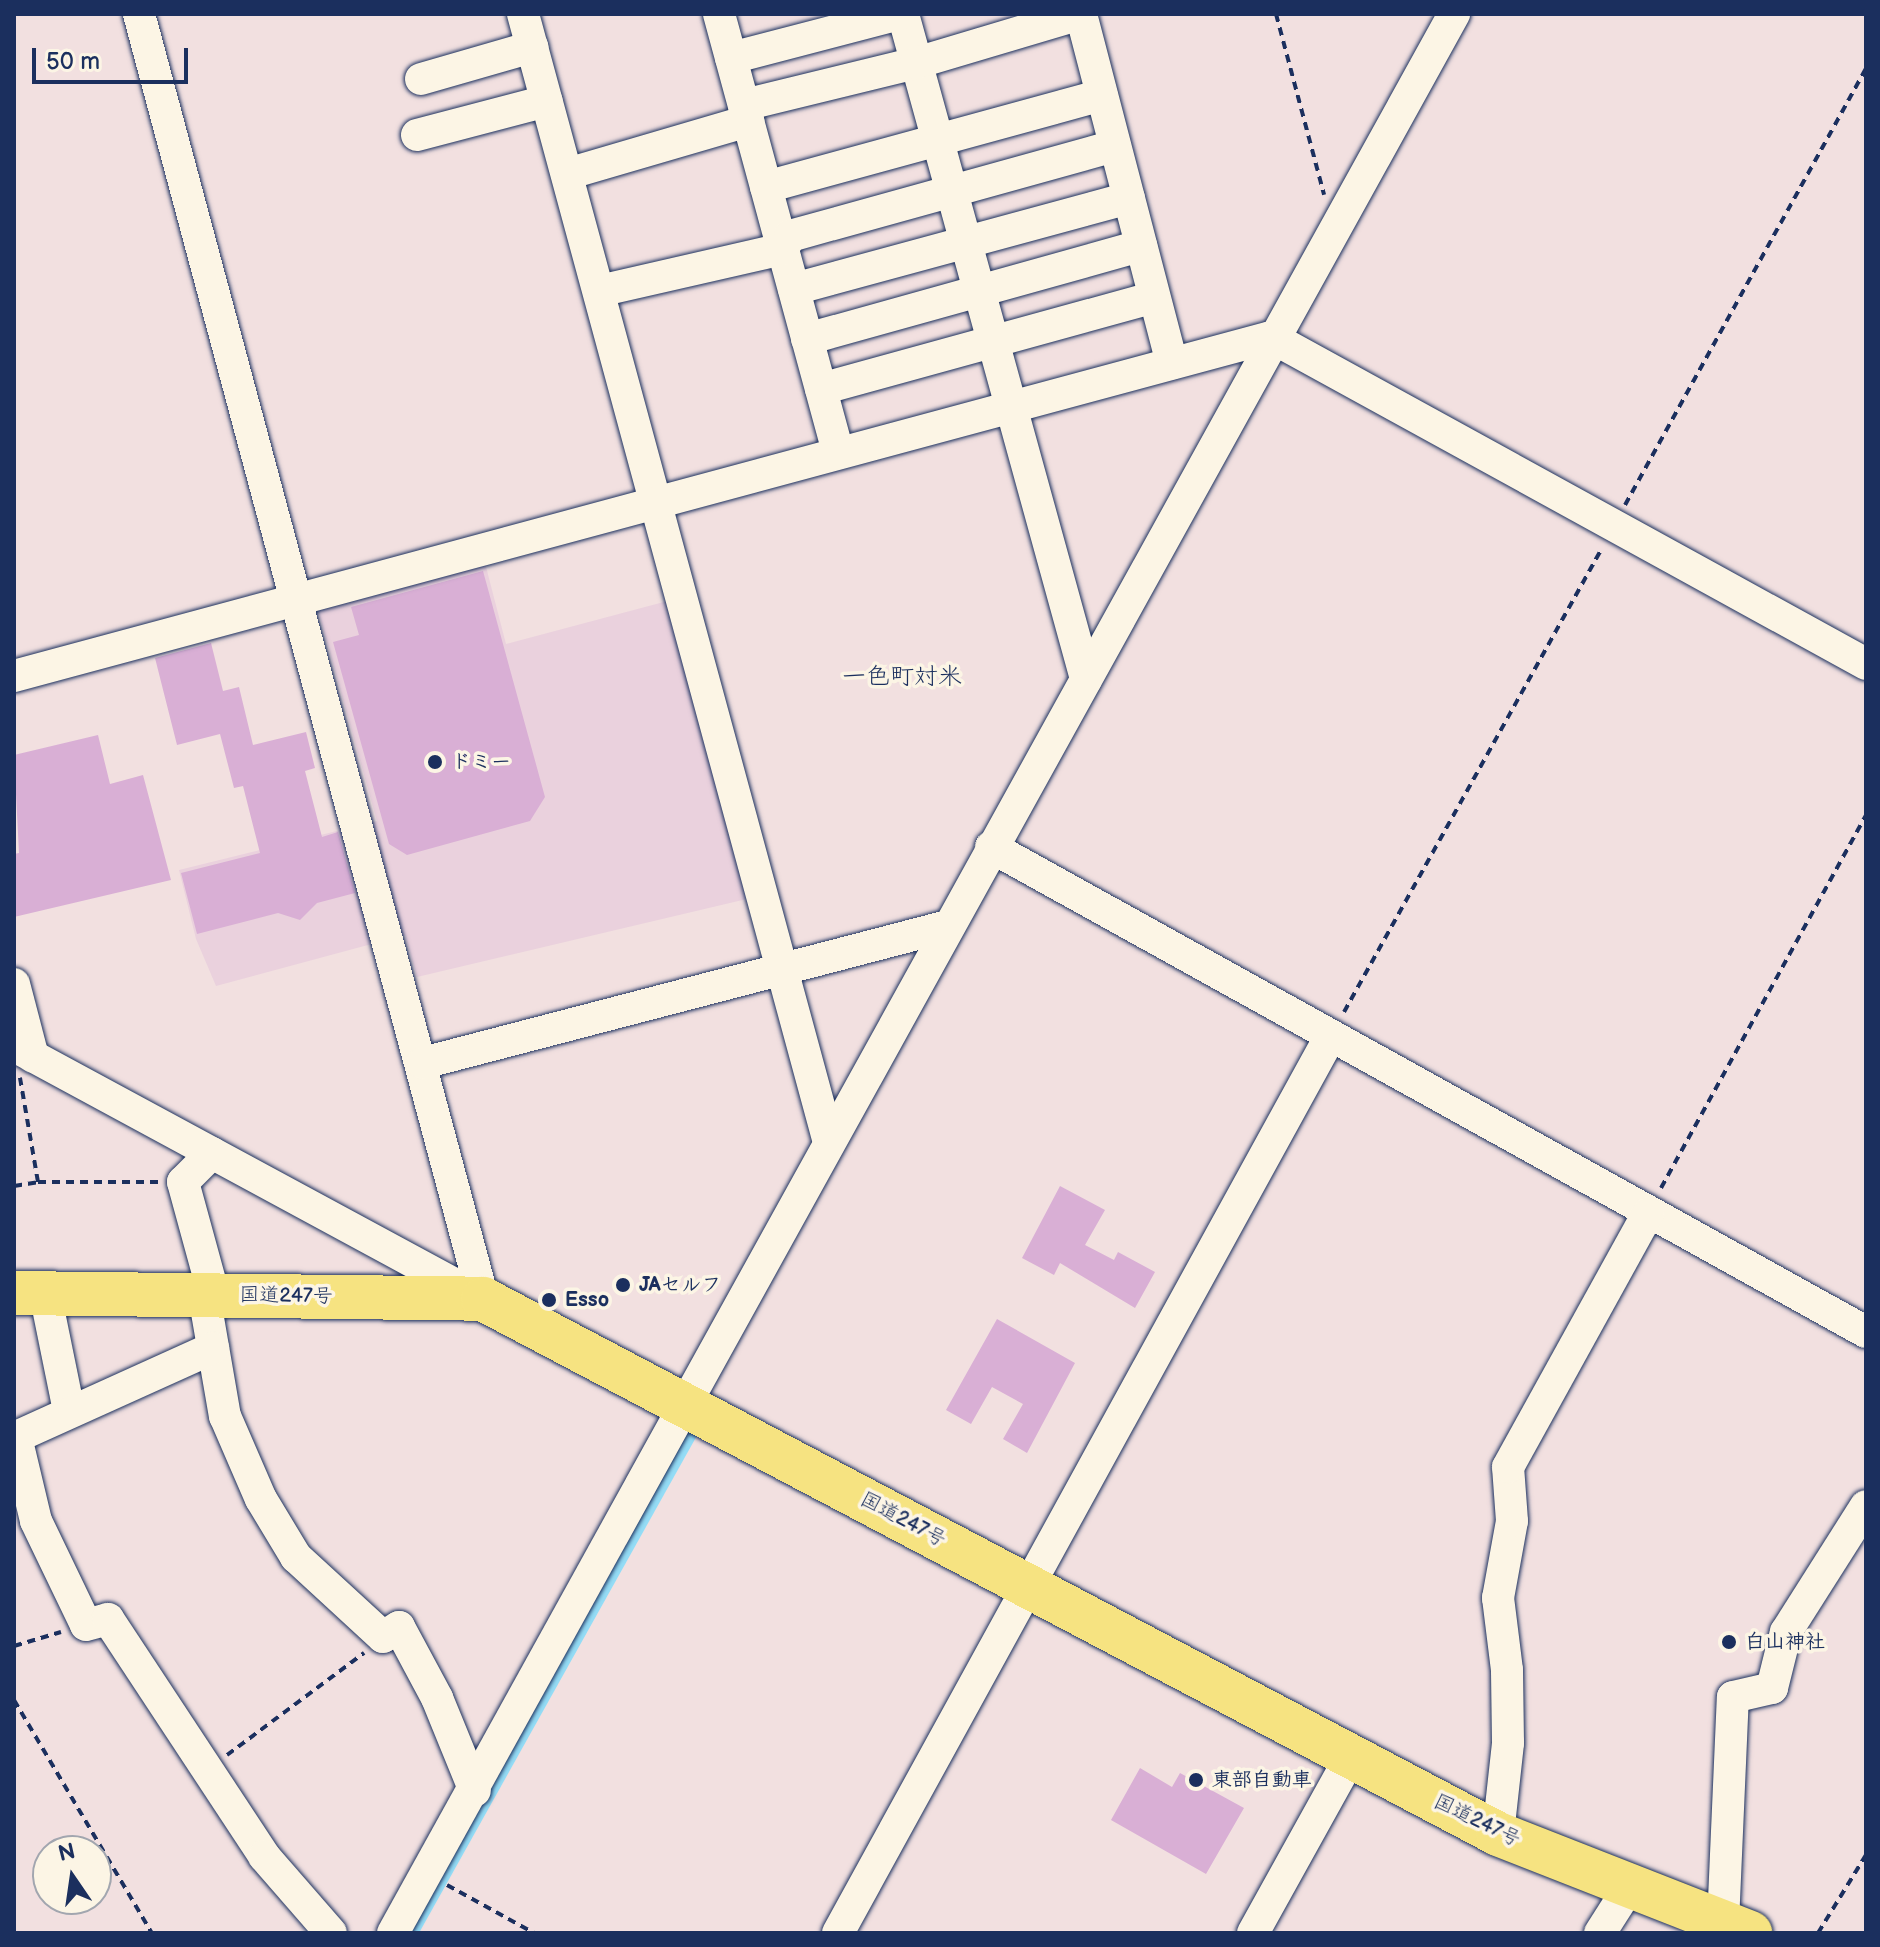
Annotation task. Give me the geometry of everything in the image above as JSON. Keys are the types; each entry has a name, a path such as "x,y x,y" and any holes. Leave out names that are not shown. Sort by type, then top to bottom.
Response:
{"highway":[{"name":"国道247号","path":"30,1293 483,1299 1498,1834 1628,1889 1737,1928"}],"street":[{"path":"139,14 423,1063 483,1299"},
{"path":"523,14 779,969 828,1139"},
{"path":"719,14 838,453"},
{"path":"731,58 901,14 1086,679"},
{"path":"567,174 746,113 1080,14 1172,363"},
{"path":"393,1933 475,1791 828,1139 948,926 1003,854 1086,679 1283,343 1333,229 1454,14"},
{"path":"421,79 532,47"},
{"path":"766,187 937,143 1102,95"},
{"path":"417,135 547,101"},
{"path":"599,291 783,249 790,236 1115,146"},
{"path":"794,289 1129,198"},
{"path":"807,339 1141,246"},
{"path":"821,389 1154,297"},
{"path":"14,676 296,603 1172,363 1283,343 1866,664"},
{"path":"1003,854 1866,1332"},
{"path":"423,1063 948,926"},
{"path":"14,984 24,1052 483,1299"},
{"path":"838,1933 1331,1035"},
{"path":"212,1153 183,1182 209,1295 213,1348 225,1416 261,1499 296,1557 383,1637 399,1627 437,1698 475,1791"},
{"path":"1498,1834 1508,1743 1507,1670 1498,1598 1512,1521 1508,1467 1648,1213"},
{"path":"30,1293 69,1411"},
{"path":"213,1348 16,1437 36,1521 86,1625 108,1619 264,1856 331,1933"},
{"path":"1737,1928 1733,1697 1772,1688 1786,1632 1866,1506"},
{"path":"1253,1933 1350,1758"},
{"path":"1600,1933 1628,1889"}],"path":[{"path":"1276,14 1333,229"},
{"path":"1331,1035 1866,69"},
{"path":"1648,1213 1866,815"},
{"path":"24,1052 38,1182"},
{"path":"14,1186 38,1182 183,1182"},
{"path":"14,1646 86,1625"},
{"path":"205,1770 323,1688 383,1637"},
{"path":"14,1700 152,1933"},
{"path":"1818,1933 1866,1855"},
{"path":"428,1875 534,1933"}],"shaded area":[{"path":"484,559 506,644 675,599 751,898 417,977 405,935 216,986 196,939 179,870 377,821 316,603"}],"water":[{"path":"685,1425 699,1432 419,1933 404,1933"}],"building":[{"path":"483,571 545,797 530,821 407,855 389,844 333,642 359,635 351,607"},
{"path":"211,643 223,691 239,687 253,745 306,732 315,768 305,771 322,837 338,832 355,893 317,903 300,920 278,913 197,934 181,873 260,853 243,786 234,788 220,734 177,745 155,658"},
{"path":"98,735 110,784 143,775 171,880 14,917 14,854 19,853 14,755"},
{"path":"1060,1186 1105,1210 1085,1245 1114,1260 1118,1252 1155,1272 1135,1308 1060,1263 1054,1275 1022,1258"},
{"path":"997,1319 1075,1363 1027,1453 1003,1439 1023,1404 992,1387 971,1424 946,1410"},
{"path":"1140,1768 1172,1787 1180,1773 1244,1808 1206,1874 1111,1820"}],"place":[{"name":"ドミー","path":"435,762"},
{"name":"JAセルフ","path":"623,1285"},
{"name":"Esso","path":"549,1300"},
{"name":"白山神社","path":"1729,1642"},
{"name":"東部自動車","path":"1196,1780"}],"district":[{"name":"一色町対米","path":"902,677"}]}
